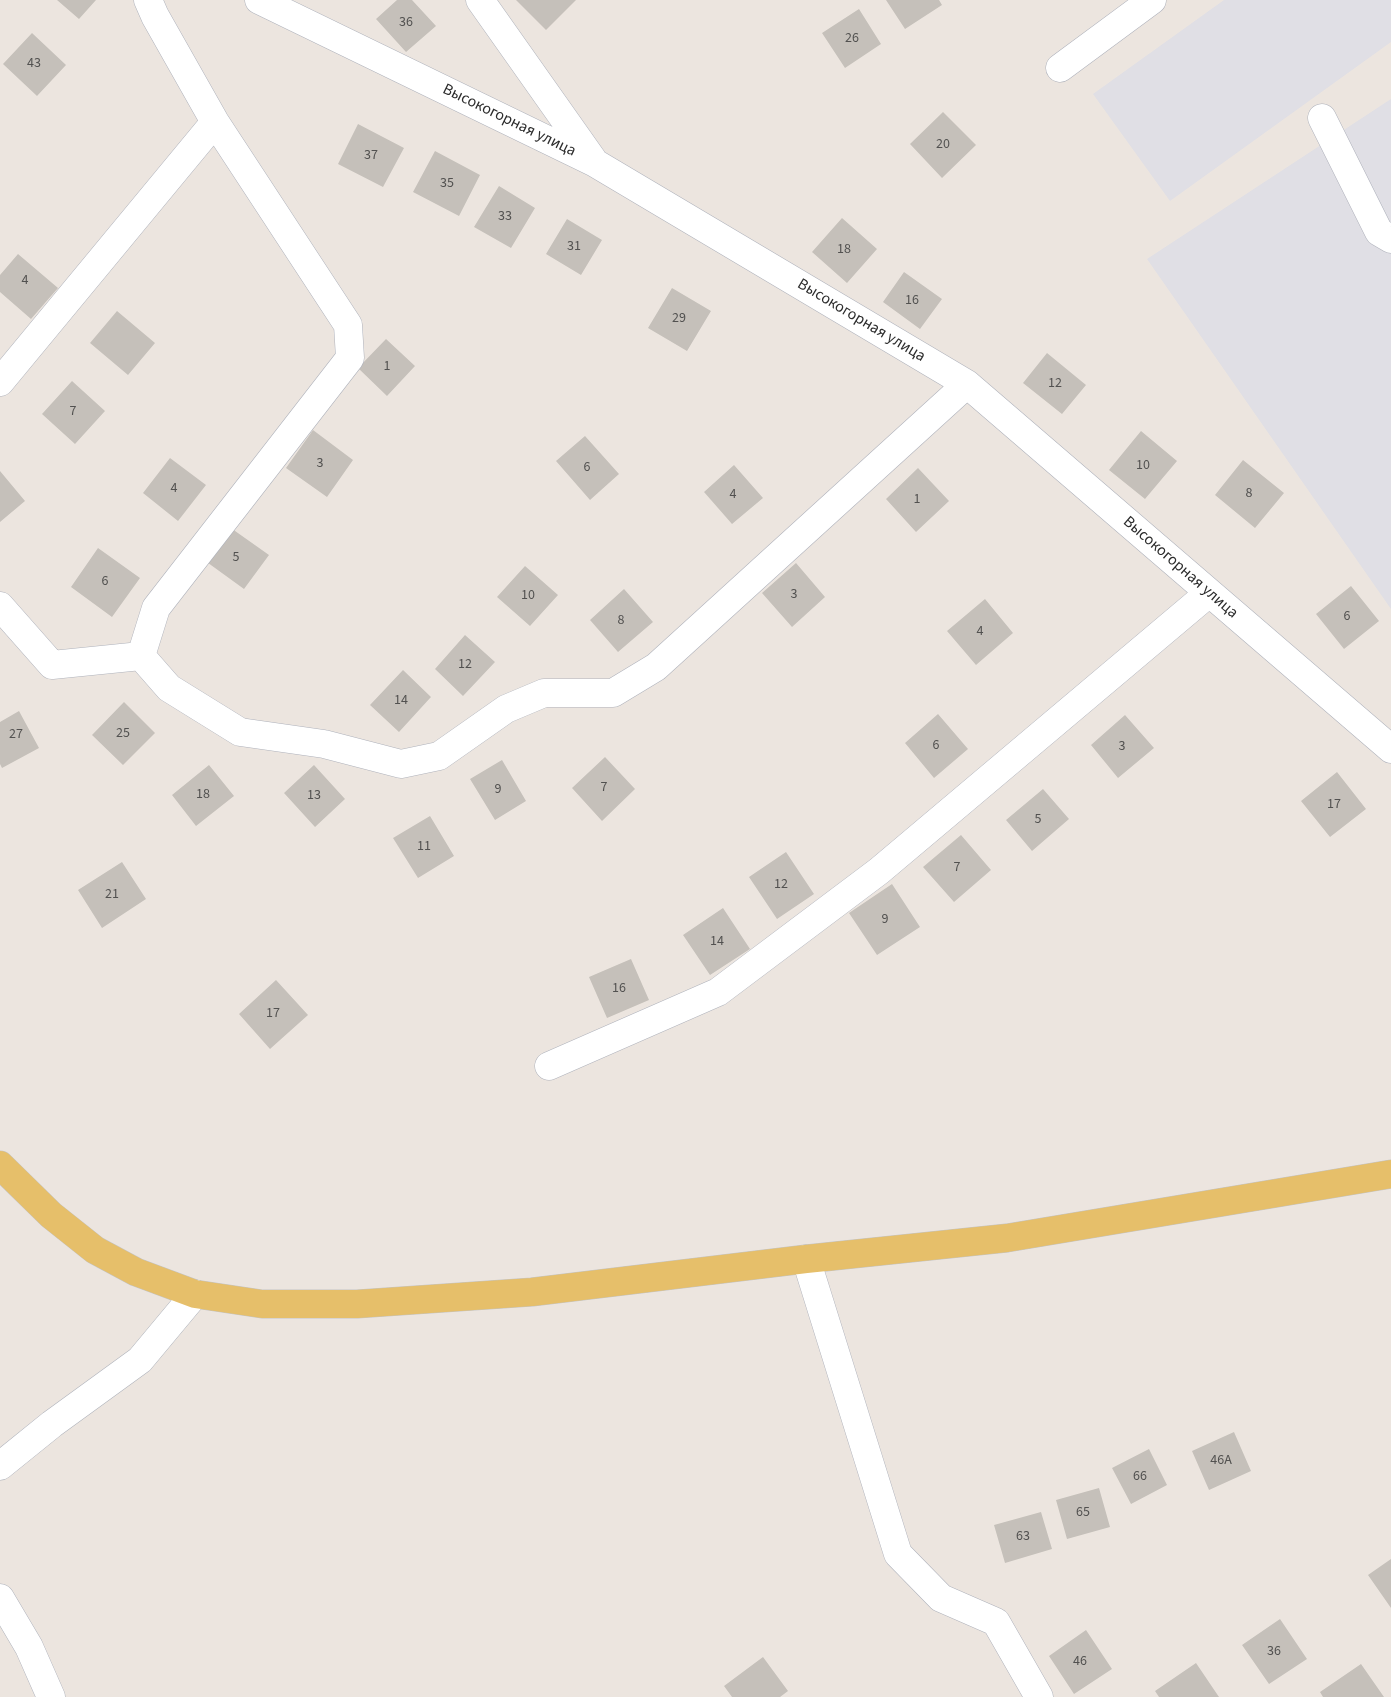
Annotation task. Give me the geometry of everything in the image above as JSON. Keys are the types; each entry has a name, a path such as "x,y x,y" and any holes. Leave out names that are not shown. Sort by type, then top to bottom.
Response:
{"main road":[{"path":"0,1165 52,1215 95,1250 136,1272 195,1294 262,1304 357,1304 532,1292 806,1259 1007,1238 1391,1174"}],"street":[{"path":"141,656 156,608 350,358 348,325 215,122 155,16 148,0"},
{"name":"Высокогорная улица","path":"259,0 595,163 967,384 1391,750"},
{"path":"480,0 595,163"},
{"path":"1060,68 1152,0"},
{"path":"1322,118 1379,232 1391,239"},
{"path":"0,382 215,122"},
{"path":"141,656 169,688 240,732 324,744 401,764 439,756 506,709 544,693 613,693 656,667 967,384"},
{"path":"549,1066 718,992 879,871 1209,593"},
{"path":"0,606 52,665 141,656"},
{"path":"806,1259 898,1554 942,1598 996,1622 1039,1697"},
{"path":"0,1466 52,1424 140,1360 195,1294"},
{"path":"0,1598 29,1647 51,1697"}],"shaded area":[{"path":"1224,0 1391,0 1391,42 1170,201 1093,94"},
{"path":"1391,99 1391,609 1147,259"}],"building":[{"path":"57,0 96,0 79,19"},
{"path":"397,0 412,0 436,26 406,52 376,19"},
{"path":"516,0 576,0 546,30"},
{"path":"886,0 939,0 942,5 905,29"},
{"path":"859,9 881,44 845,68 822,33"},
{"path":"32,33 66,65 37,96 3,64"},
{"path":"943,112 976,145 942,178 910,144"},
{"path":"358,124 404,148 383,187 338,164"},
{"path":"435,151 480,175 459,216 413,192"},
{"path":"499,186 535,208 511,248 474,227"},
{"path":"842,218 877,249 847,283 812,252"},
{"path":"567,219 602,240 581,275 546,254"},
{"path":"18,254 58,288 31,319 0,292 0,275"},
{"path":"904,272 942,299 920,329 883,302"},
{"path":"672,288 711,311 687,351 648,328"},
{"path":"117,311 155,343 128,375 90,343"},
{"path":"386,339 415,366 387,396 358,368"},
{"path":"1047,353 1086,385 1062,414 1023,383"},
{"path":"72,381 105,411 75,444 42,414"},
{"path":"313,430 353,460 327,497 286,468"},
{"path":"1141,431 1177,461 1145,499 1109,470"},
{"path":"585,436 619,474 590,500 556,461"},
{"path":"170,458 206,485 178,521 143,493"},
{"path":"1243,460 1284,493 1255,528 1215,495"},
{"path":"734,465 763,498 732,524 704,492"},
{"path":"918,468 949,501 916,532 886,499"},
{"path":"0,471 25,501 0,522"},
{"path":"228,526 269,555 244,589 204,560"},
{"path":"98,548 140,578 112,617 71,587"},
{"path":"796,563 825,597 792,627 762,593"},
{"path":"525,566 558,595 530,626 497,597"},
{"path":"1351,586 1379,621 1344,649 1316,614"},
{"path":"624,589 653,622 618,652 590,620"},
{"path":"985,599 1013,633 976,665 947,631"},
{"path":"465,635 495,662 463,696 435,669"},
{"path":"403,670 431,697 399,732 370,705"},
{"path":"124,702 155,733 123,765 92,735"},
{"path":"19,711 39,748 2,768 0,764 0,722"},
{"path":"938,714 968,749 934,778 905,743"},
{"path":"1125,715 1154,748 1118,778 1091,745"},
{"path":"605,757 635,789 602,821 572,788"},
{"path":"502,760 526,801 495,820 470,779"},
{"path":"209,765 234,796 196,826 172,795"},
{"path":"314,765 345,799 315,827 284,793"},
{"path":"1337,772 1366,809 1330,837 1301,801"},
{"path":"1043,789 1069,819 1032,851 1006,820"},
{"path":"430,816 454,856 418,878 393,838"},
{"path":"961,835 991,870 954,902 923,867"},
{"path":"786,852 814,894 777,919 749,877"},
{"path":"122,862 146,899 102,928 78,890"},
{"path":"892,884 920,927 877,955 849,913"},
{"path":"723,908 750,949 710,975 683,935"},
{"path":"631,959 649,1000 607,1018 589,977"},
{"path":"276,980 308,1015 270,1049 239,1014"},
{"path":"1234,1432 1251,1471 1209,1490 1192,1451"},
{"path":"1149,1449 1167,1485 1131,1504 1112,1468"},
{"path":"1099,1488 1110,1527 1067,1539 1056,1500"},
{"path":"1041,1512 1052,1549 1005,1563 994,1525"},
{"path":"1391,1559 1391,1608 1368,1575"},
{"path":"1280,1619 1307,1659 1269,1684 1242,1645"},
{"path":"1086,1630 1112,1669 1074,1694 1049,1656"},
{"path":"763,1657 788,1691 780,1697 732,1697 724,1686"},
{"path":"1196,1663 1219,1697 1159,1697 1155,1691"},
{"path":"1361,1664 1384,1697 1323,1697 1320,1692"}]}
